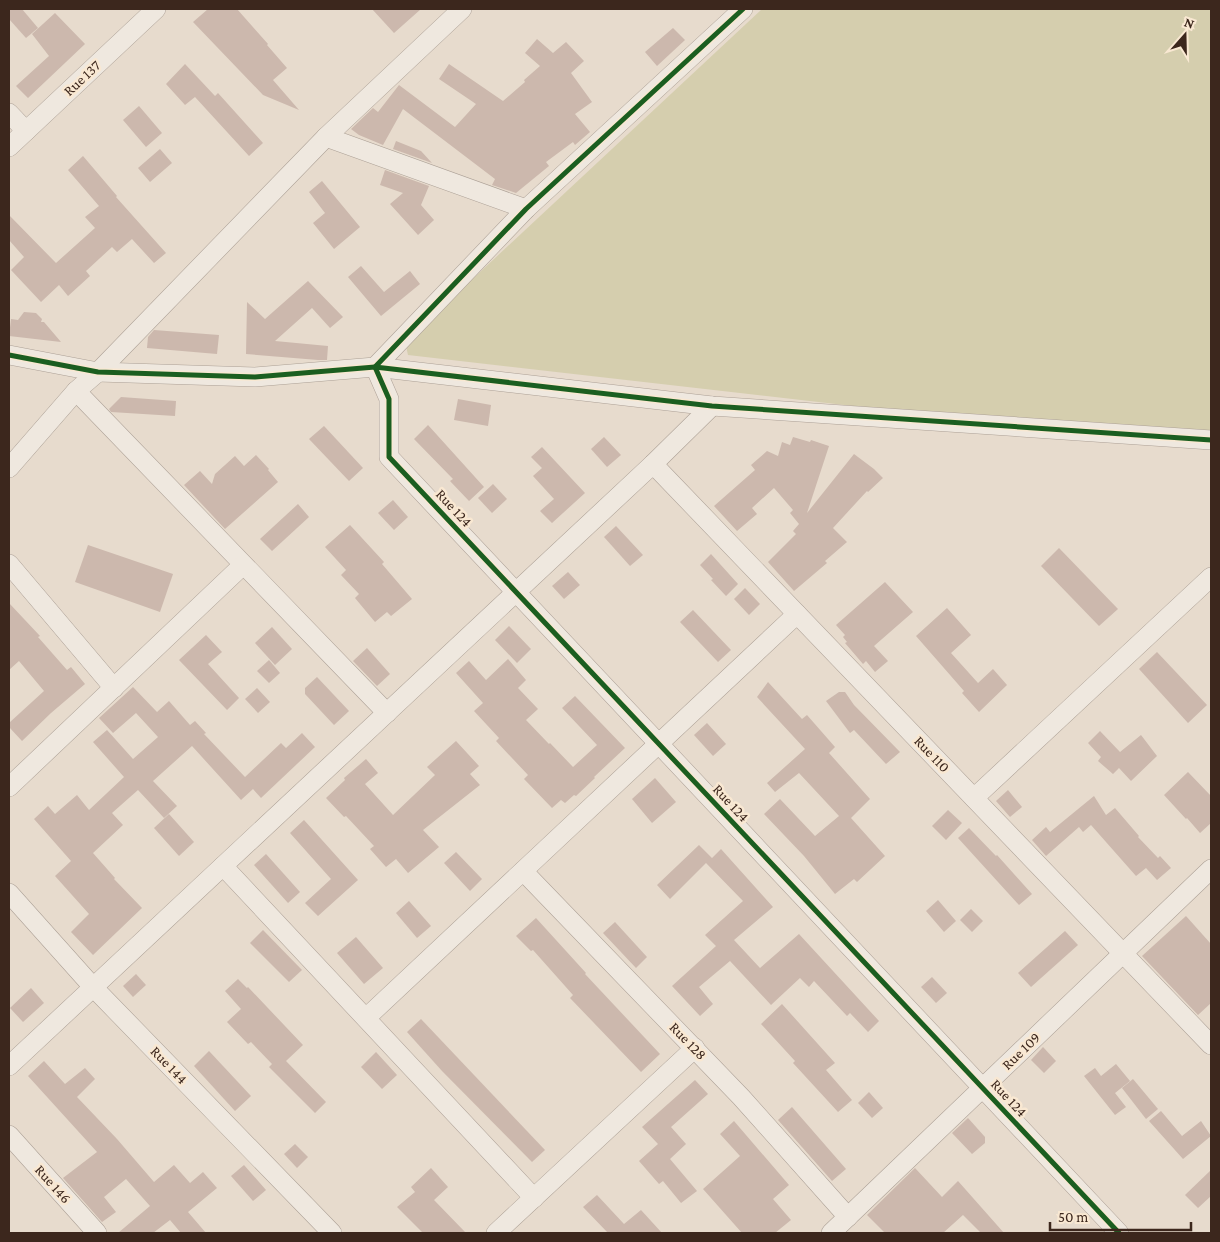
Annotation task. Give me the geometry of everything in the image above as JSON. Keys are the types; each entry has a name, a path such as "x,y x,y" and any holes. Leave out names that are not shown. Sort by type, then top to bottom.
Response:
{"street":[{"name":"Rue 137","path":"9,147 156,9"},
{"path":"9,468 76,391 98,372 326,137 462,9"},
{"path":"375,367 526,209 743,9"},
{"path":"9,113 26,131"},
{"path":"326,137 526,209"},
{"path":"9,355 98,372 255,377 375,367 712,406 1211,440"},
{"name":"Rue 124","path":"375,367 389,399 389,457 982,1088 1114,1232"},
{"path":"76,391 387,713"},
{"path":"9,1066 653,464 712,406"},
{"name":"Rue 110","path":"653,464 1211,1044"},
{"path":"9,564 114,688"},
{"path":"9,787 243,565"},
{"path":"974,798 1211,577"},
{"path":"366,1018 798,614"},
{"path":"223,866 534,1198"},
{"name":"Rue 109","path":"831,1233 1211,869"},
{"name":"Rue 128","path":"523,871 742,1097 848,1217"},
{"name":"Rue 144","path":"9,893 93,987 329,1232"},
{"path":"496,1233 695,1048"},
{"name":"Rue 146","path":"9,1135 97,1233"}],"shaded area":[{"path":"762,9 1211,9 1211,431 940,416 408,355 405,342"}],"building":[{"path":"9,9 22,9 38,28 26,38 9,19"},
{"path":"208,9 237,9 287,68 273,80 299,110 263,95 193,22"},
{"path":"372,9 421,9 394,33"},
{"path":"55,13 85,44 28,98 16,86 49,56 32,34"},
{"path":"673,28 685,40 657,66 645,52"},
{"path":"537,39 553,53 566,42 584,61 571,73 592,102 575,114 590,132 575,145 573,142 546,162 549,166 516,193 492,185 495,179 403,109 383,145 359,135 351,129 373,108 378,112 399,85 455,127 476,104 439,79 449,64 503,101 540,66 525,53"},
{"path":"185,64 215,96 218,93 263,143 249,156 195,97 185,105 166,84"},
{"path":"139,106 162,133 146,147 123,120"},
{"path":"396,141 421,151 432,163 393,149"},
{"path":"160,149 172,163 150,182 138,168"},
{"path":"83,156 116,197 166,253 154,263 132,239 117,252 112,247 86,271 90,276 68,296 59,285 41,302 11,270 24,257 9,240 9,215 56,263 95,228 85,217 99,206 68,170"},
{"path":"385,170 429,186 421,205 434,220 418,235 390,204 403,193 380,185"},
{"path":"322,181 360,227 334,249 313,223 325,213 309,192"},
{"path":"361,266 384,292 410,271 420,284 381,316 348,277"},
{"path":"308,281 343,317 330,328 312,308 275,341 328,346 327,360 246,354 247,302 265,319"},
{"path":"24,312 36,313 42,319 41,322 44,322 61,342 9,336 11,319 18,320"},
{"path":"154,330 219,335 217,354 147,348 148,337"},
{"path":"121,397 176,401 175,416 111,412 109,409"},
{"path":"458,399 491,405 488,426 454,420"},
{"path":"428,425 484,487 469,501 450,481 453,479 414,439"},
{"path":"324,426 363,468 349,481 309,439"},
{"path":"604,437 621,455 607,467 591,449"},
{"path":"793,437 829,446 807,513 854,454 883,478 867,491 833,528 847,542 825,561 827,563 794,591 768,562 796,534 793,531 799,524 790,513 793,510 774,488 752,508 757,514 737,531 714,506 755,470 751,465 767,451 778,456 782,442 790,445"},
{"path":"542,447 585,493 552,523 540,511 554,499 533,476 542,468 531,457"},
{"path":"256,455 278,482 225,529 184,485 200,471 212,484 215,474 235,456 244,466"},
{"path":"493,484 507,499 492,513 478,498"},
{"path":"393,500 408,517 394,530 378,513"},
{"path":"298,504 309,517 272,551 260,539"},
{"path":"350,525 384,562 382,564 412,599 391,616 387,612 375,622 355,598 359,594 341,575 346,570 325,547"},
{"path":"616,526 643,555 630,566 604,537"},
{"path":"88,545 173,574 160,612 75,582"},
{"path":"1059,548 1118,609 1099,626 1041,566"},
{"path":"711,554 738,584 726,596 700,565"},
{"path":"568,572 580,585 564,599 552,586"},
{"path":"885,582 913,612 874,646 888,661 875,672 866,661 863,664 845,643 847,642 843,637 845,635 836,625"},
{"path":"745,588 760,604 749,615 734,599"},
{"path":"9,603 40,636 38,637 67,670 71,667 85,684 22,741 9,727 9,723 44,691 19,661 9,670"},
{"path":"947,608 971,635 951,653 978,683 993,669 1007,685 979,712 962,693 964,691 916,636"},
{"path":"693,610 731,650 718,662 680,622"},
{"path":"509,626 531,649 517,663 495,640"},
{"path":"272,627 292,649 275,665 255,643"},
{"path":"206,635 222,652 208,664 239,698 227,710 179,660"},
{"path":"367,648 390,674 377,686 353,661"},
{"path":"1157,652 1207,705 1188,723 1139,669"},
{"path":"508,659 526,680 518,688 538,709 526,720 573,767 597,745 562,708 575,696 625,748 576,796 574,795 565,803 561,800 552,808 524,779 528,775 496,741 499,738 474,711 483,703 456,673 469,661 486,680"},
{"path":"269,660 280,673 269,683 257,671"},
{"path":"317,677 349,711 334,725 305,694 305,688"},
{"path":"768,682 802,719 807,715 835,747 829,753 870,799 851,818 885,856 857,882 854,879 835,894 804,856 764,814 780,799 815,836 839,816 799,773 775,792 767,783 805,749 757,697"},
{"path":"133,687 157,712 169,701 190,725 195,721 206,733 204,734 245,777 281,743 286,748 302,733 315,747 261,798 253,789 241,800 192,746 153,781 177,806 164,818 138,790 112,813 123,825 93,853 114,879 142,908 93,955 71,932 89,914 55,876 71,861 34,819 48,806 55,814 77,795 89,810 124,777 93,742 107,730 133,759 158,737 136,713 113,733 99,718"},
{"path":"257,688 270,702 258,713 245,699"},
{"path":"839,692 845,692 854,705 900,752 886,764 854,730 850,733 826,701"},
{"path":"707,723 726,744 713,756 694,735"},
{"path":"1100,731 1120,752 1141,735 1157,756 1131,781 1119,768 1113,774 1098,761 1101,757 1088,743"},
{"path":"456,741 479,766 470,774 480,785 423,830 439,847 408,873 396,859 386,867 370,849 374,846 326,798 345,780 344,778 366,759 378,773 365,784 393,815 435,775 427,767"},
{"path":"1188,772 1211,796 1211,823 1200,833 1164,795"},
{"path":"655,778 676,802 652,823 632,799"},
{"path":"1008,790 1022,807 1010,817 996,801"},
{"path":"1094,796 1106,815 1115,808 1138,837 1158,858 1160,856 1171,868 1157,880 1146,868 1136,876 1091,825 1083,832 1079,827 1046,856 1032,840 1046,827 1050,832"},
{"path":"948,810 962,823 946,840 932,826"},
{"path":"169,814 194,842 179,856 154,828"},
{"path":"304,820 358,880 318,916 305,903 331,879 290,833"},
{"path":"969,828 997,855 1032,894 1019,905 958,838"},
{"path":"699,845 712,858 721,849 773,907 734,940 760,968 799,934 879,1021 868,1032 850,1013 847,1016 814,981 809,987 800,978 771,1005 730,961 699,987 713,1004 700,1016 672,986 716,946 705,935 743,901 706,863 670,899 657,885"},
{"path":"456,852 482,879 470,891 444,863"},
{"path":"266,854 300,892 288,903 254,865"},
{"path":"938,900 956,921 944,932 926,911"},
{"path":"409,901 431,926 417,938 396,913"},
{"path":"971,909 983,921 972,932 960,920"},
{"path":"1186,916 1211,944 1211,1003 1198,1015 1142,956"},
{"path":"536,918 585,974 660,1054 641,1072 570,998 573,995 533,950 531,951 516,936"},
{"path":"615,922 647,957 636,968 603,933"},
{"path":"263,930 302,970 289,982 250,943"},
{"path":"1065,931 1078,945 1031,987 1018,973"},
{"path":"356,937 383,968 364,984 337,953"},
{"path":"136,974 146,985 133,997 123,986"},
{"path":"932,977 947,993 936,1003 921,987"},
{"path":"238,979 248,987 303,1045 286,1061 326,1102 315,1113 269,1067 272,1064 251,1042 248,1044 227,1022 241,1009 225,991"},
{"path":"31,988 44,1003 23,1022 10,1008"},
{"path":"782,1004 835,1063 826,1070 852,1100 838,1112 793,1063 795,1061 761,1024"},
{"path":"421,1019 545,1150 532,1162 442,1071 407,1032"},
{"path":"1043,1047 1056,1061 1044,1073 1031,1060"},
{"path":"209,1051 251,1096 235,1111 194,1066"},
{"path":"376,1052 397,1075 382,1089 361,1067"},
{"path":"44,1061 65,1084 85,1068 95,1079 77,1097 154,1182 174,1165 190,1183 203,1172 217,1188 188,1212 206,1233 181,1233 170,1220 153,1233 118,1233 150,1206 126,1179 104,1197 116,1212 102,1222 63,1178 97,1152 28,1076"},
{"path":"1116,1064 1130,1081 1115,1093 1126,1107 1115,1115 1084,1076 1095,1068 1101,1076"},
{"path":"1133,1079 1158,1109 1146,1119 1122,1088"},
{"path":"695,1080 708,1094 671,1127 686,1144 670,1159 697,1191 681,1203 663,1181 659,1184 639,1161 658,1144 642,1127"},
{"path":"869,1092 883,1108 872,1118 858,1103"},
{"path":"792,1107 846,1169 832,1181 778,1120"},
{"path":"1161,1111 1182,1136 1201,1121 1211,1136 1183,1159 1149,1121"},
{"path":"968,1118 985,1137 985,1143 972,1154 952,1133"},
{"path":"734,1121 789,1185 773,1199 791,1220 775,1233 742,1233 703,1189 740,1156 720,1134"},
{"path":"295,1144 308,1157 297,1168 284,1154"},
{"path":"244,1165 266,1190 253,1201 231,1176"},
{"path":"431,1168 448,1187 434,1200 466,1233 423,1233 397,1207 415,1192 411,1187"},
{"path":"915,1168 942,1197 958,1181 1004,1233 981,1233 963,1215 943,1233 885,1233 867,1215"},
{"path":"1211,1170 1211,1196 1198,1208 1185,1195"},
{"path":"597,1195 624,1224 641,1210 662,1233 608,1233 583,1207"}],"cycle path":[{"path":"743,9 526,209 375,367 389,399 389,457 1119,1233"},
{"path":"9,355 98,372 255,377 375,367 712,406 1211,440"}]}
